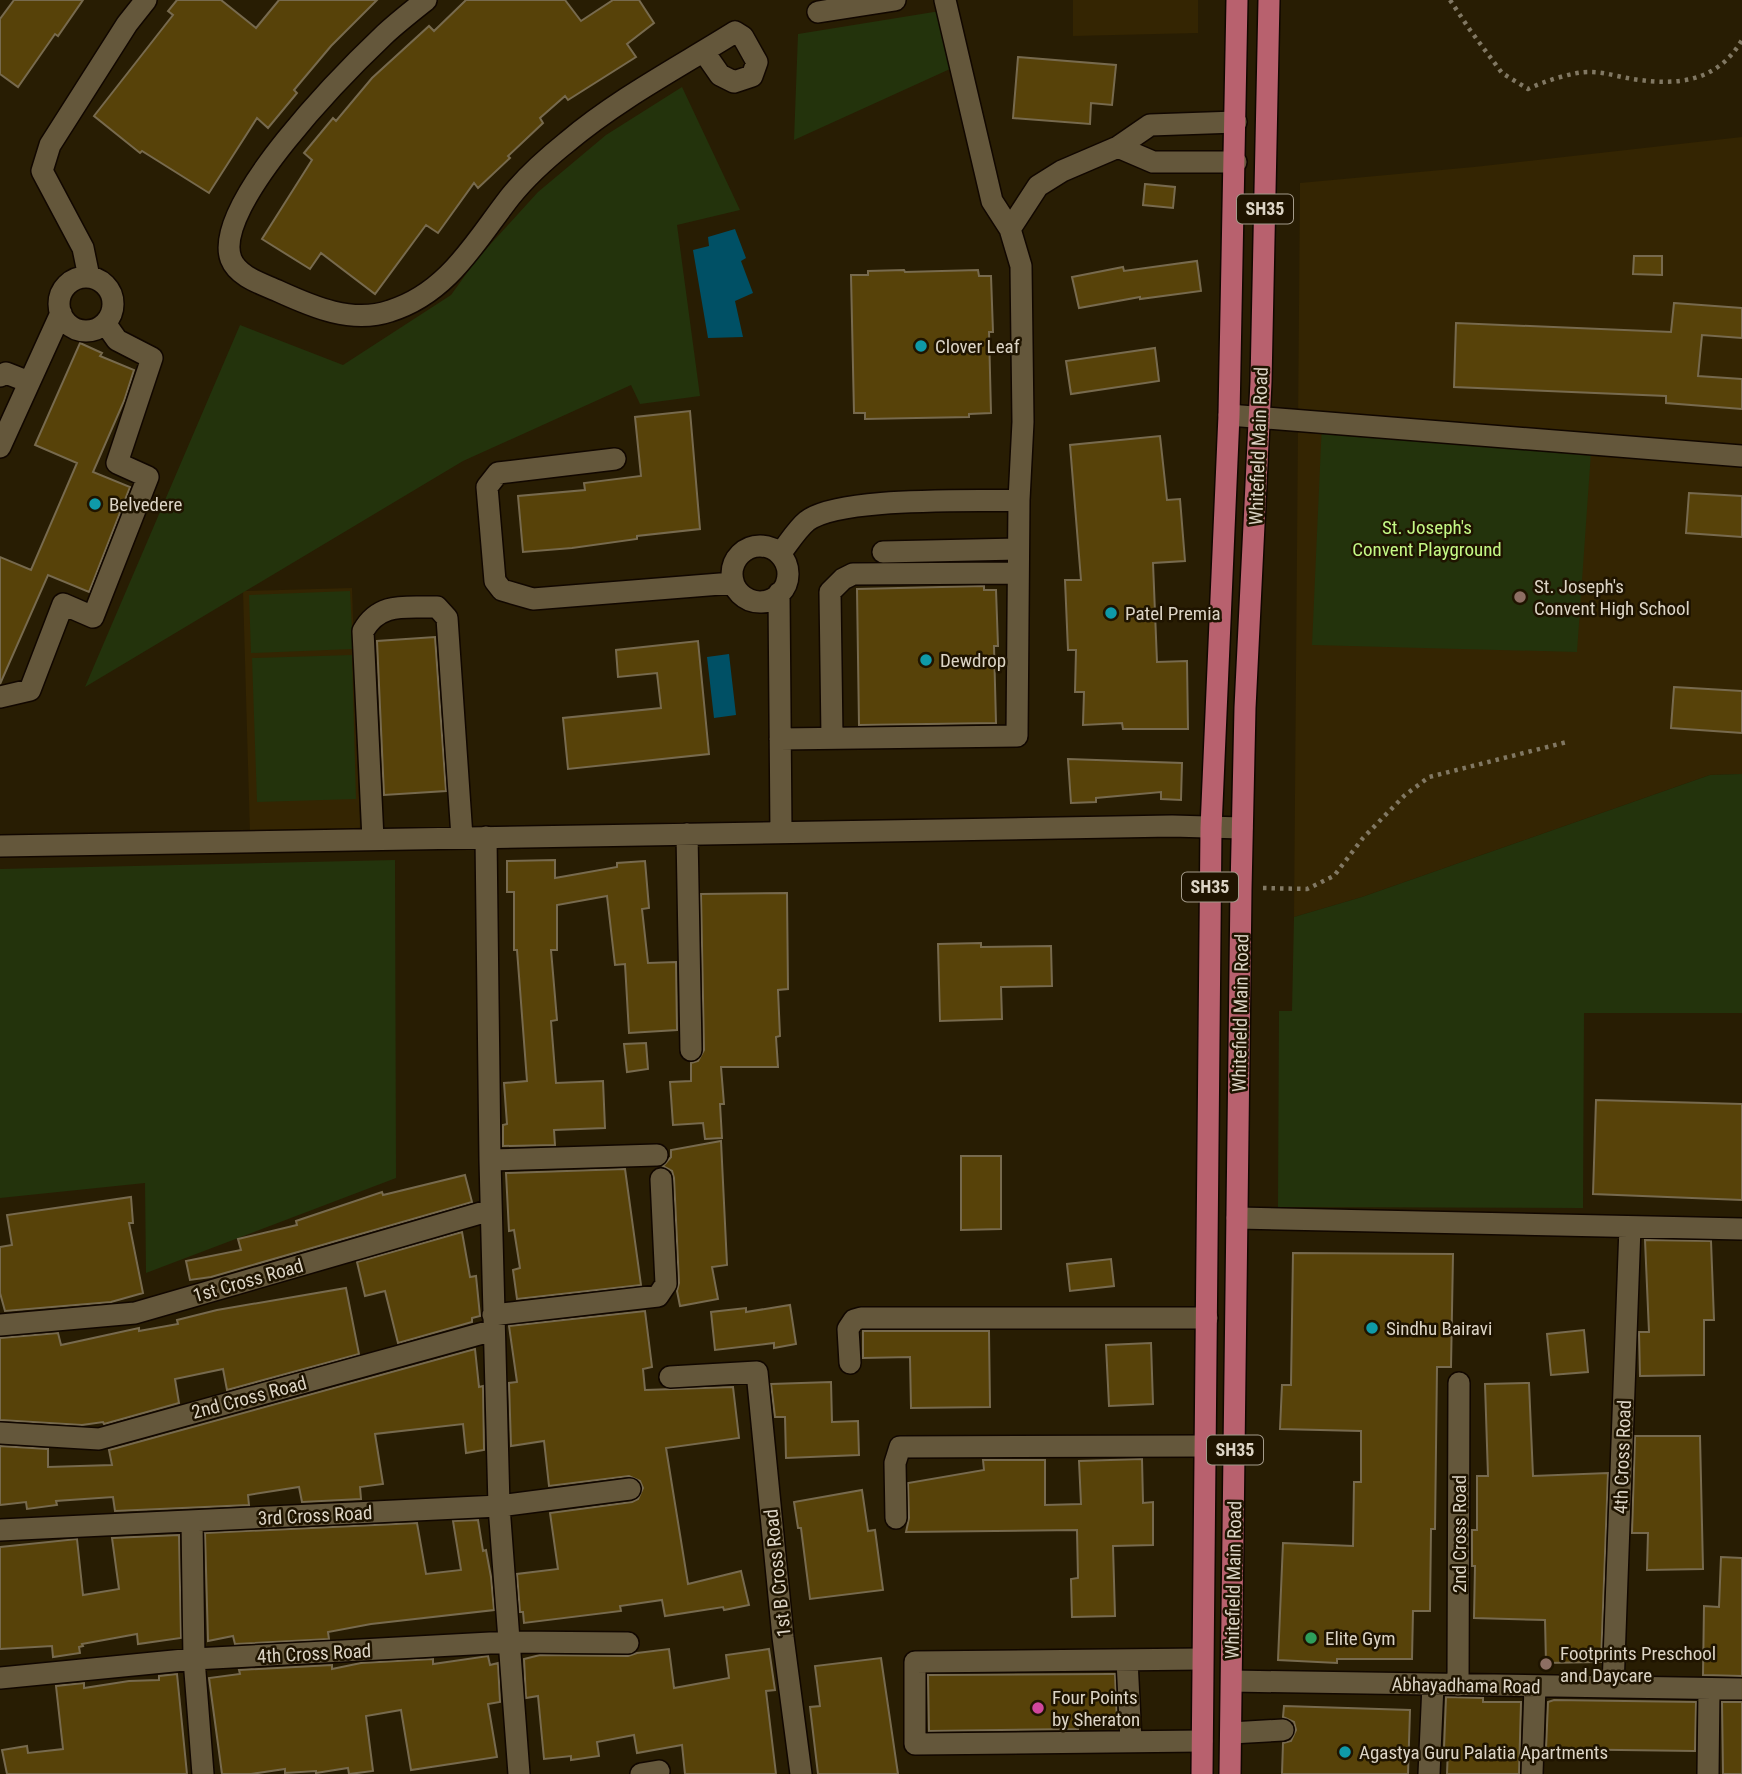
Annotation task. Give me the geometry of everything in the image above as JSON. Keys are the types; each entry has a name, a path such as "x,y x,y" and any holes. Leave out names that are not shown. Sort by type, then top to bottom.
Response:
{"main road":[{"name":"Whitefield Main Road","path":"1202,1774 1211,828 1229,415 1236,162 1237,0"},
{"name":"Whitefield Main Road","path":"1230,1774 1242,828 1245,708 1260,418 1269,0"}],"street":[{"path":"89,277 83,248 42,171 51,145 127,24 146,0"},
{"path":"426,0 386,33 289,135 242,205 232,232 230,256 234,265 247,276 307,305 336,314 388,312 421,299 449,276 478,243 511,196 567,142 605,113 704,52"},
{"path":"818,12 895,0"},
{"path":"780,739 1017,736 1017,549 1023,422 1021,266 1010,229 992,201 945,0"},
{"path":"1010,229 1038,186 1062,171 1118,148 1150,125 1236,122"},
{"path":"1118,148 1153,162 1236,162"},
{"path":"0,447 61,313 61,295 65,287 80,278 89,277 98,279 110,291 113,308 105,323 90,330 73,327 61,313"},
{"path":"0,697 30,690 63,604 93,617 148,477 117,463 152,358 117,340 105,323"},
{"path":"0,376 6,373 29,382"},
{"path":"1229,415 1742,456"},
{"path":"615,459 498,472 487,487 495,581 502,590 533,599 733,583"},
{"path":"780,554 807,521 834,509 872,504 1019,500"},
{"path":"763,546 780,554 788,570 787,579 779,593 771,600 752,601 744,597 733,583 734,564 745,550 763,546"},
{"path":"883,552 1017,549"},
{"path":"832,737 830,592 843,579 853,574 1017,573"},
{"path":"779,593 781,832"},
{"path":"373,839 363,631 369,619 383,609 437,607 447,618 462,837"},
{"path":"0,846 1191,826 1242,828"},
{"path":"687,834 691,1050"},
{"path":"486,837 490,1160 499,1506 519,1774"},
{"path":"490,1160 657,1155"},
{"name":"2nd Cross Road","path":"0,1433 99,1439 494,1322 658,1296 666,1284 661,1179"},
{"name":"1st Cross Road","path":"0,1325 135,1313 491,1210"},
{"path":"1237,1218 1742,1229"},
{"name":"4th Cross Road","path":"1613,1687 1630,1227"},
{"path":"850,1363 848,1329 854,1320 861,1318 1208,1318"},
{"name":"1st B Cross Road","path":"670,1377 757,1372 783,1637 801,1774"},
{"name":"2nd Cross Road","path":"1458,1685 1459,1383"},
{"path":"896,1518 895,1463 901,1447 1206,1446"},
{"name":"3rd Cross Road","path":"0,1530 499,1506 630,1489"},
{"path":"192,1522 194,1659 203,1774"},
{"name":"4th Cross Road","path":"0,1678 194,1659 509,1642 628,1643"},
{"path":"1202,1659 915,1662 915,1744 1202,1741"},
{"path":"1127,1660 1131,1741"},
{"name":"Abhayadhama Road","path":"1232,1681 1742,1689"},
{"path":"1429,1774 1433,1685"},
{"path":"1532,1774 1535,1686"},
{"path":"1708,1774 1709,1689"},
{"path":"1231,1732 1283,1730"}],"path":[{"path":"1450,0 1503,73 1528,89 1542,81 1586,71 1667,82 1698,78 1718,69 1742,40"},
{"path":"1241,890 1307,889 1334,876 1363,838 1405,795 1429,777 1567,742"}],"shaded area":[{"path":"1073,0 1198,0 1198,33 1073,36"},
{"name":"St. Joseph's Convent High School","path":"1742,137 1742,774 1710,775 1362,897 1294,917 1300,183"},
{"path":"352,588 360,830 250,834 243,591"}],"green space":[{"path":"940,11 950,69 794,140 798,34"},
{"path":"682,87 740,210 677,225 700,396 640,404 631,385 463,461 85,687 240,325 343,365 451,295 477,259 538,192 606,135"},
{"name":"St. Joseph's Convent Playground","path":"1322,422 1592,438 1577,652 1312,645"},
{"path":"350,591 353,649 251,653 249,595"},
{"path":"352,655 356,799 257,802 252,658"},
{"path":"1742,774 1742,1013 1584,1013 1583,1208 1278,1207 1279,1011 1292,1011 1294,917 1362,897 1710,775"},
{"path":"395,860 396,1178 146,1273 145,1183 0,1198 0,869"}],"water":[{"path":"735,229 746,258 741,261 753,293 735,301 743,337 708,338 693,250 709,246 708,237"},
{"path":"729,654 736,715 714,718 707,657"}],"building":[{"path":"14,0 83,0 18,87 0,74 0,19"},
{"path":"177,0 221,0 256,28 279,0 377,0 331,46 294,90 297,93 268,128 257,118 209,193 142,151 140,153 94,116 173,15 168,11"},
{"path":"466,0 565,0 581,21 613,0 639,0 654,23 627,44 636,57 568,100 565,96 540,118 543,123 508,156 510,158 478,188 474,183 438,233 426,225 375,294 321,253 310,269 262,239 312,160 304,153 333,118 336,121 372,78 429,26 434,31"},
{"path":"1018,57 1116,65 1112,105 1091,103 1090,124 1013,118"},
{"path":"1145,184 1175,187 1173,208 1143,205"},
{"path":"1634,256 1662,256 1662,275 1633,274"},
{"path":"1197,261 1201,291 1140,297 1079,308 1072,277 1123,267 1124,271"},
{"name":"Clover Leaf","path":"978,270 979,276 991,276 991,413 969,414 969,417 865,419 865,413 854,413 851,275 868,275 868,271"},
{"path":"1674,303 1742,308 1742,338 1702,335 1698,376 1742,379 1742,409 1666,403 1666,396 1454,387 1456,323 1671,332"},
{"name":"Belvedere","path":"80,343 102,353 100,356 134,370 124,401 93,472 130,487 89,592 48,575 0,684 0,557 31,570 77,463 35,445"},
{"path":"1155,348 1159,381 1071,394 1066,361"},
{"path":"690,411 700,529 637,536 637,539 572,548 523,552 518,496 585,490 584,483 641,476 635,417"},
{"path":"1160,436 1167,500 1180,499 1185,561 1153,563 1157,662 1187,661 1188,729 1123,729 1122,723 1083,725 1084,692 1075,692 1076,650 1068,650 1065,580 1081,580 1070,445"},
{"path":"1689,493 1742,496 1742,537 1686,533"},
{"name":"Dewdrop","path":"984,586 984,590 996,590 996,723 859,725 857,589"},
{"path":"435,637 446,791 384,795 377,641"},
{"path":"698,641 709,754 568,769 563,718 661,708 657,673 618,677 616,650"},
{"path":"1674,687 1742,691 1742,733 1671,728"},
{"path":"1068,759 1182,763 1181,800 1161,799 1161,792 1071,803"},
{"path":"555,860 555,878 617,867 617,863 645,861 649,908 642,909 648,963 676,962 677,1030 629,1033 625,964 615,965 607,896 557,905 557,950 551,950 557,1020 551,1021 556,1083 603,1081 605,1128 554,1130 555,1145 503,1146 503,1125 507,1124 504,1083 527,1081 517,950 514,950 514,892 507,892 507,861"},
{"path":"787,893 788,989 778,990 778,1067 721,1067 724,1104 720,1104 722,1138 705,1139 703,1123 673,1125 670,1082 691,1081 691,1063 698,1061 704,1050 701,894"},
{"path":"981,943 981,947 1051,946 1052,986 1001,987 1002,1019 940,1021 938,944"},
{"path":"646,1043 648,1069 627,1072 624,1044"},
{"path":"1596,1100 1742,1104 1742,1200 1593,1194"},
{"path":"721,1141 727,1265 712,1267 718,1299 680,1306 677,1291 679,1283 674,1178 672,1171 663,1166 671,1157 671,1150"},
{"path":"961,1156 1001,1156 1001,1229 961,1230"},
{"path":"625,1169 641,1285 517,1299 513,1270 520,1268 514,1230 509,1231 506,1173"},
{"path":"465,1175 472,1202 211,1277 190,1280 186,1261 241,1250 238,1239 297,1225 296,1221 382,1192 383,1195"},
{"path":"131,1197 133,1223 129,1223 143,1293 111,1302 5,1311 0,1293 0,1247 12,1245 7,1215"},
{"path":"462,1232 470,1277 476,1276 480,1316 472,1318 472,1322 398,1343 385,1291 365,1296 357,1262"},
{"path":"1645,1240 1711,1241 1714,1320 1704,1320 1704,1375 1640,1376 1639,1332 1649,1332"},
{"path":"1293,1253 1453,1254 1451,1367 1437,1367 1435,1529 1431,1529 1430,1611 1413,1611 1412,1659 1337,1659 1337,1663 1278,1660 1283,1543 1353,1546 1354,1482 1361,1482 1361,1431 1280,1429 1282,1385 1291,1385"},
{"path":"1111,1259 1114,1286 1070,1291 1067,1264"},
{"path":"346,1288 359,1354 227,1390 223,1369 175,1379 179,1403 104,1424 0,1420 0,1338 58,1333 61,1345 139,1328 139,1331 178,1324 177,1320 217,1310"},
{"path":"790,1305 796,1344 774,1348 774,1343 715,1350 711,1312 746,1308 746,1312"},
{"path":"645,1311 652,1367 643,1369 645,1390 733,1387 739,1438 666,1448 688,1584 741,1571 749,1605 665,1616 662,1600 620,1606 621,1611 524,1623 523,1612 520,1612 517,1574 558,1569 550,1513 632,1502 638,1499 643,1488 640,1481 629,1476 549,1486 544,1441 511,1446 509,1383 517,1382 509,1326"},
{"path":"1584,1330 1588,1372 1551,1375 1547,1334"},
{"path":"863,1331 989,1331 990,1407 911,1408 910,1357 863,1358"},
{"path":"1151,1343 1153,1404 1109,1406 1106,1345"},
{"path":"475,1349 479,1387 483,1386 484,1450 466,1453 463,1424 375,1434 383,1484 360,1487 361,1499 302,1502 299,1487 248,1495 249,1505 115,1511 113,1497 56,1501 57,1505 27,1509 26,1502 0,1505 0,1446 48,1449 48,1467 112,1465 109,1450"},
{"path":"831,1382 832,1422 858,1421 859,1455 786,1458 785,1417 775,1417 771,1384"},
{"path":"1529,1383 1533,1476 1608,1473 1601,1662 1546,1663 1545,1620 1474,1618 1475,1566 1472,1566 1472,1530 1477,1530 1477,1476 1488,1476 1485,1384"},
{"path":"1635,1436 1700,1436 1703,1569 1647,1570 1648,1533 1632,1533"},
{"path":"1142,1459 1143,1503 1153,1502 1153,1545 1113,1546 1115,1616 1072,1617 1071,1579 1078,1578 1077,1530 906,1532 909,1518 908,1483 984,1470 983,1460 1045,1460 1045,1505 1081,1504 1079,1461"},
{"path":"862,1490 868,1531 875,1530 883,1590 810,1599 801,1528 798,1528 794,1502"},
{"path":"478,1520 491,1577 494,1610 371,1624 328,1632 329,1639 235,1644 233,1636 208,1641 205,1533 417,1523 426,1574 461,1570 453,1521"},
{"path":"179,1535 181,1638 138,1644 137,1634 82,1644 83,1646 79,1647 80,1653 53,1657 52,1646 0,1649 0,1547 77,1539 83,1595 119,1589 112,1538"},
{"path":"1721,1557 1742,1558 1742,1676 1703,1675 1704,1606 1719,1607"},
{"path":"669,1649 674,1688 729,1678 726,1655 769,1649 775,1690 766,1691 776,1774 685,1774 682,1745 637,1753 634,1735 597,1742 599,1756 571,1760 571,1756 544,1759 538,1696 526,1698 524,1659 540,1655 628,1656"},
{"path":"488,1656 490,1665 498,1663 500,1702 488,1704 497,1757 411,1770 401,1710 366,1716 373,1771 349,1774 348,1768 316,1773 285,1773 285,1769 251,1774 222,1774 209,1678 240,1674 239,1670 332,1665 332,1669 361,1663 433,1659 433,1664"},
{"path":"881,1658 898,1774 818,1774 810,1707 820,1706 815,1666"},
{"path":"177,1674 187,1774 7,1774 2,1750 27,1746 28,1753 63,1749 56,1686 84,1683 84,1688 129,1681 159,1680 159,1676"},
{"path":"1115,1674 1117,1723 1078,1723 1078,1729 929,1731 928,1675"},
{"path":"1446,1697 1483,1698 1483,1702 1521,1702 1519,1774 1447,1774 1448,1748 1444,1748"},
{"path":"1548,1702 1696,1702 1695,1751 1546,1749"},
{"path":"1722,1702 1742,1702 1742,1774 1723,1774"},
{"name":"Agastya Guru Palatia Apartments","path":"1284,1706 1410,1710 1408,1774 1282,1774 1283,1743 1291,1741 1296,1730 1294,1722 1283,1717"}],"place":[{"name":"Clover Leaf","path":"921,346"},
{"name":"Belvedere","path":"95,504"},
{"name":"St. Joseph's Convent High School","path":"1520,597"},
{"name":"Patel Premia","path":"1111,613"},
{"name":"Dewdrop","path":"926,660"},
{"name":"Sindhu Bairavi","path":"1372,1328"},
{"name":"Elite Gym","path":"1311,1638"},
{"name":"Footprints Preschool and Daycare","path":"1546,1664"},
{"name":"Four Points by Sheraton","path":"1038,1708"},
{"name":"Agastya Guru Palatia Apartments","path":"1345,1752"}]}
